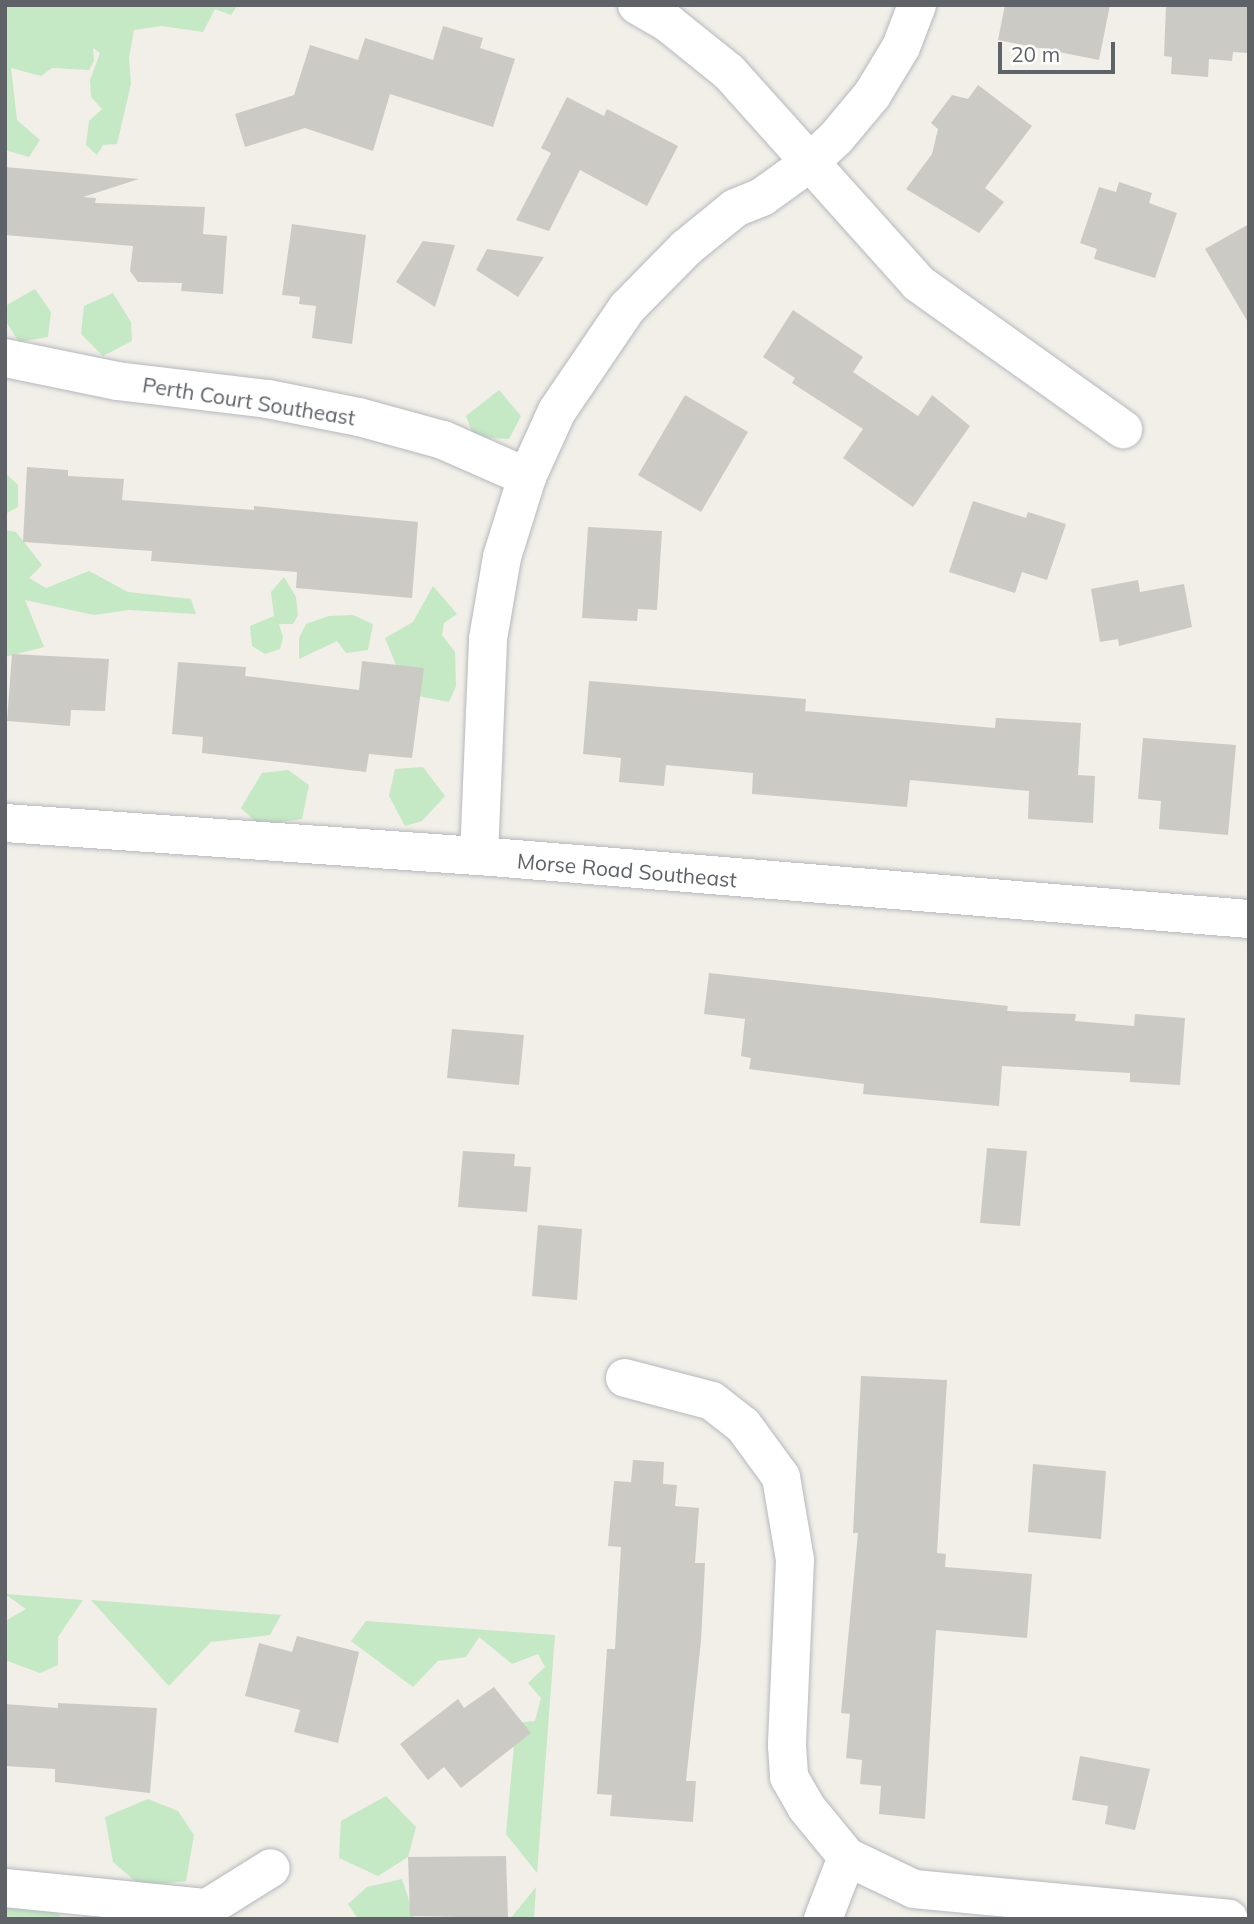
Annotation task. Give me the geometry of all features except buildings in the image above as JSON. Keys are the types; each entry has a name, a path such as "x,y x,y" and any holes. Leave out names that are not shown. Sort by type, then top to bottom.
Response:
{"street":[{"path":"637,5 668,23 729,72 808,164 918,283 1123,429"},
{"path":"480,856 488,639 502,557 527,477 557,411 628,308 686,248 735,208 762,197 808,164 872,95 901,47 917,5"},
{"name":"Perth Court Southeast","path":"5,358 117,382 268,399 359,417 443,440 527,477"},
{"name":"Morse Road Southeast","path":"5,824 480,856 1249,919"},
{"path":"625,1378 712,1401 743,1425 781,1477 795,1560 787,1746 789,1777 806,1807 847,1857 914,1889 1225,1919"},
{"path":"823,1919 847,1857"},
{"path":"5,1888 208,1908 271,1868"}],"green space":[{"path":"5,5 238,5 231,15 215,9 203,32 162,26 134,30 129,58 131,84 117,144 103,145 97,155 86,145 89,121 102,109 91,97 90,80 100,53 93,48 94,61 89,70 52,68 41,76 11,68 17,120 40,140 29,157 5,150"},
{"path":"35,289 51,312 48,337 19,342 5,320 5,306"},
{"path":"113,293 131,322 132,341 103,356 81,334 84,306"},
{"path":"499,390 521,416 509,439 474,437 466,416"},
{"path":"6,474 18,485 18,507 5,514"},
{"path":"5,530 16,532 42,565 29,578 46,588 89,571 128,592 191,599 196,614 129,610 94,615 25,600 44,647 5,657"},
{"path":"284,577 296,597 298,615 293,624 279,624 283,637 280,649 265,654 252,646 250,626 274,616 271,592"},
{"path":"433,586 457,614 444,623 442,635 455,652 456,686 449,702 408,694 385,638 413,622"},
{"path":"353,615 373,624 368,650 346,653 337,641 299,659 299,638 306,624 329,616"},
{"path":"423,767 445,796 422,821 405,826 389,796 395,769"},
{"path":"288,770 309,785 302,819 259,825 241,808 262,773"},
{"path":"5,1594 83,1600 58,1637 58,1665 40,1673 5,1660 5,1621 26,1609"},
{"path":"91,1600 281,1615 270,1635 211,1642 169,1686"},
{"path":"366,1621 555,1635 537,1873 506,1834 516,1723 535,1721 541,1698 528,1683 545,1667 538,1654 512,1664 479,1637 466,1657 438,1661 413,1687 351,1641"},
{"path":"386,1796 416,1827 408,1857 378,1876 339,1858 341,1821"},
{"path":"148,1799 178,1811 194,1835 186,1881 141,1886 113,1862 105,1817"},
{"path":"402,1879 415,1919 358,1919 348,1904 367,1887"},
{"path":"536,1887 534,1919 510,1919"},
{"path":"44,1898 63,1919 5,1919 5,1906"}]}
